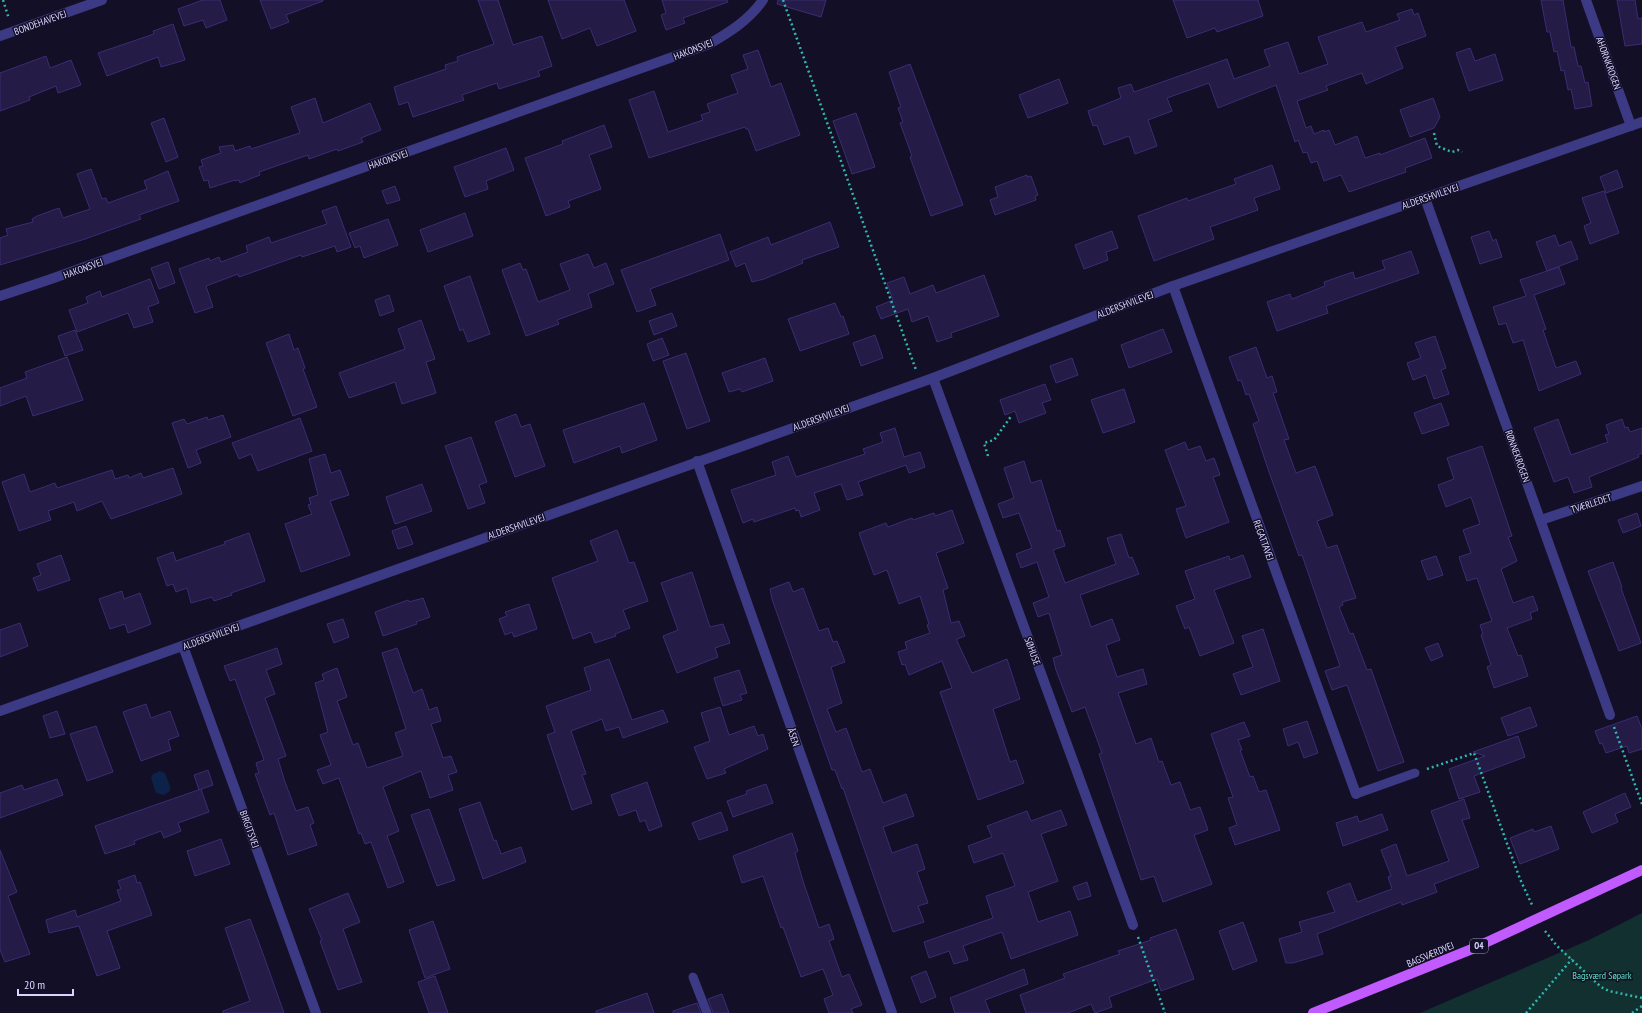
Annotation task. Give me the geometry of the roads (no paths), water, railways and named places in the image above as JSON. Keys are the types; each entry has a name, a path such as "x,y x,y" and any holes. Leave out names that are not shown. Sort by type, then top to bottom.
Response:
{"main road":[{"name":"BAGSVÆRDVEJ","path":"1313,1013 1405,978 1538,920 1642,870"}],"street":[{"name":"BONDEHAVEVEJ","path":"0,36 102,0"},
{"name":"HAKONSVEJ","path":"0,296 52,279 709,44 733,31 755,12 764,0"},
{"name":"AHORNKROGEN","path":"1586,0 1631,126"},
{"name":"ALDERSHVILEVEJ","path":"0,711 933,378 1173,286 1642,122"},
{"name":"RØNNEKROGEN","path":"1425,198 1610,715"},
{"name":"REGATTAVEJ","path":"1173,286 1356,794"},
{"name":"SØHUSE","path":"933,378 1133,925"},
{"name":"ÅSEN","path":"697,461 892,1013"},
{"name":"TVÆRLEDET","path":"1541,520 1642,486"},
{"name":"BIRGITSVEJ","path":"184,646 316,1013"}],"lane":[{"path":"1356,794 1415,773"},
{"path":"693,977 707,1013"}],"water":[{"path":"160,771 165,773 170,786 170,791 164,795 156,793 151,778 153,774"}],"park label":[{"name":"Bagsværd Søpark","path":"1602,975"}]}
